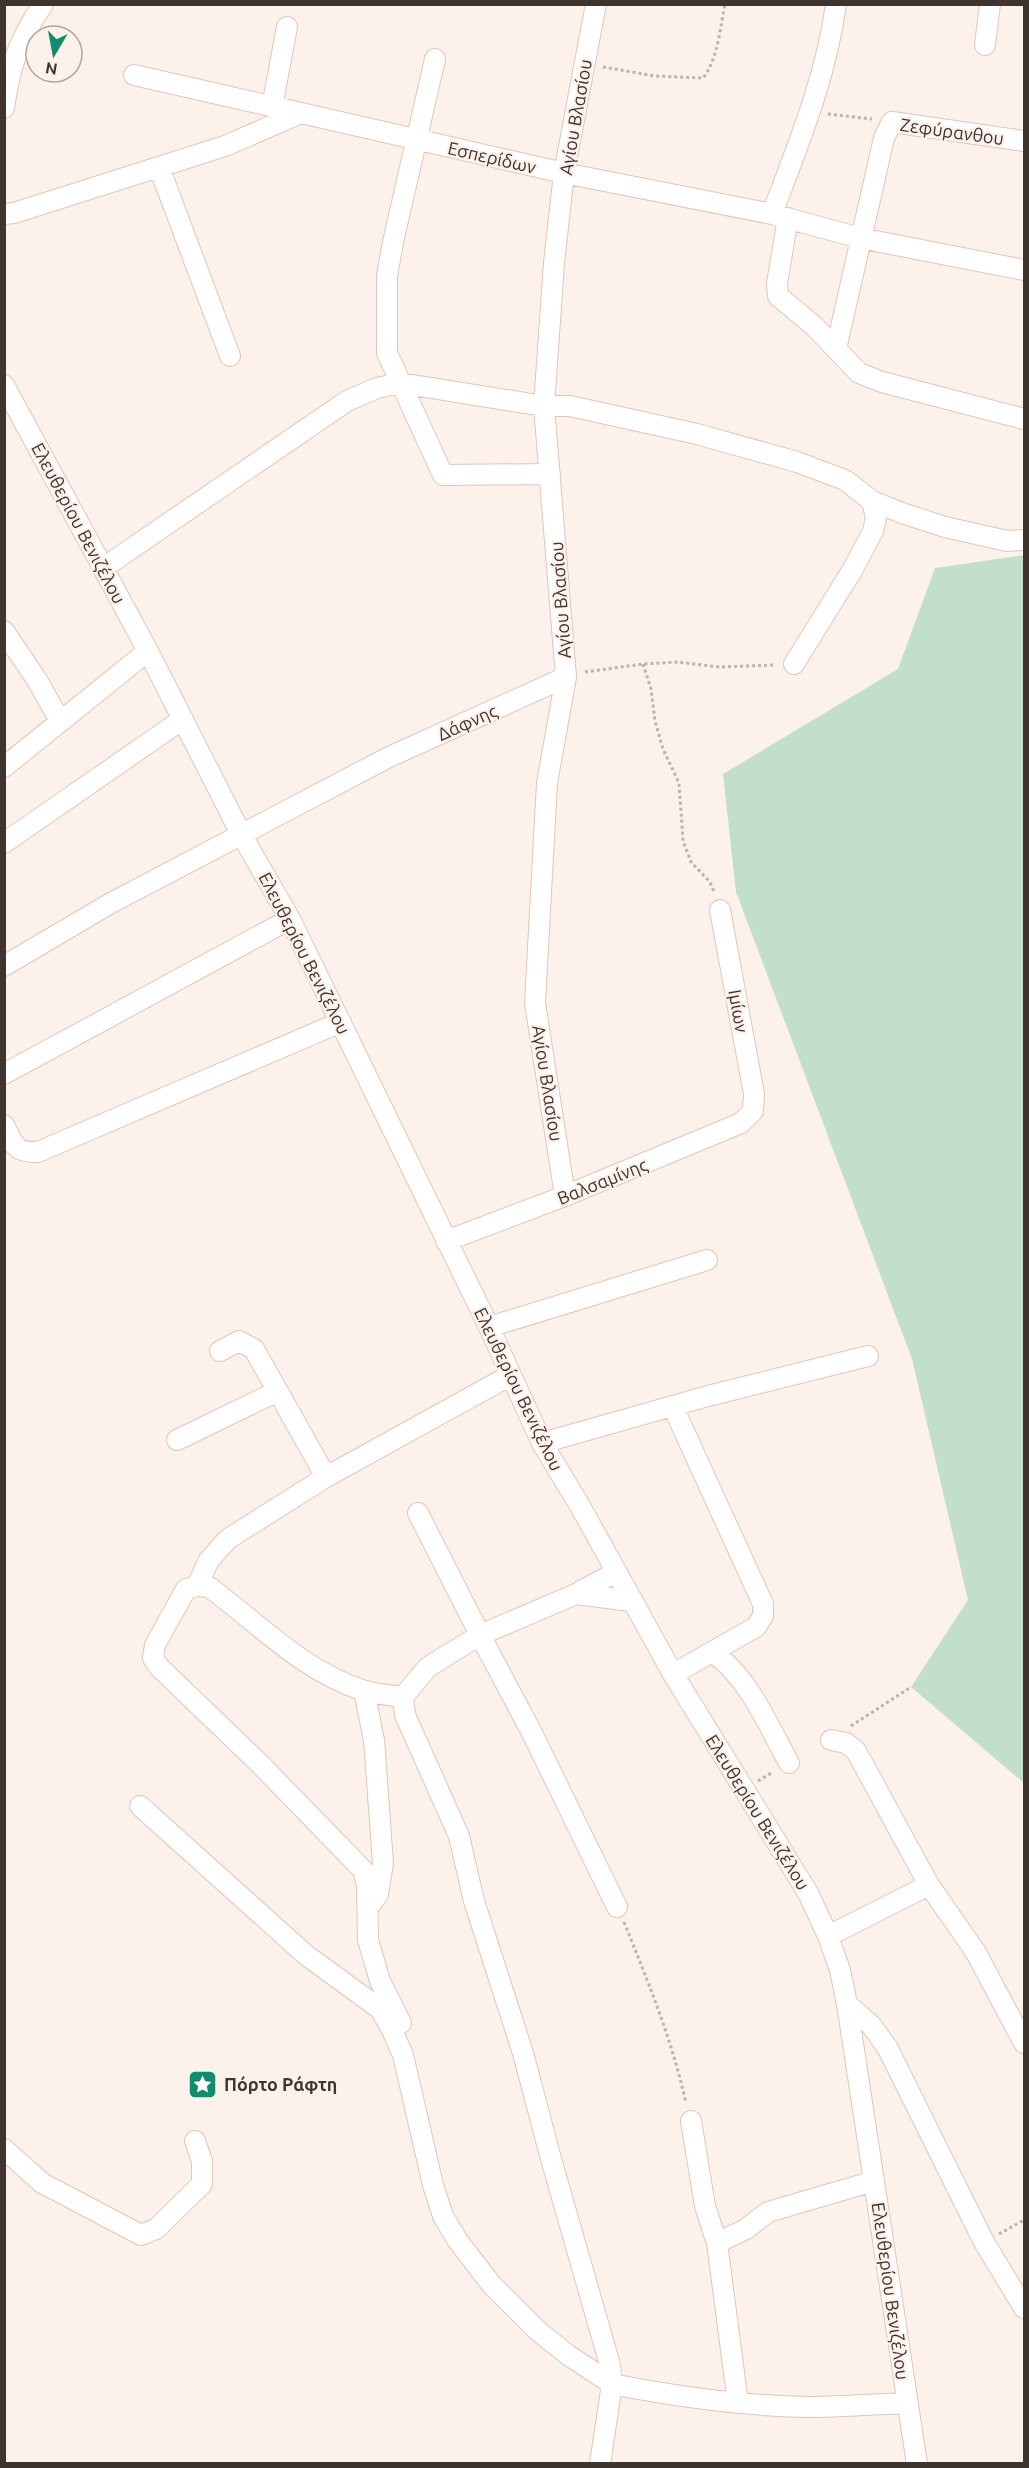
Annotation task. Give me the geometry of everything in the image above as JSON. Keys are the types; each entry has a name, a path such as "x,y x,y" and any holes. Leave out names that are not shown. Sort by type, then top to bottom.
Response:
{"street":[{"path":"4,108 8,80 18,47 43,4"},
{"name":"Αγίου Βλασίου","path":"565,1196 535,1003 547,783 566,677 544,406 554,263 564,173 596,4"},
{"path":"836,4 826,62 780,216 778,296 814,327 859,373 882,382 1024,419"},
{"path":"985,45 990,4"},
{"path":"272,107 287,27"},
{"path":"435,59 415,139 387,276 387,353 443,475 550,474"},
{"name":"Εσπερίδων","path":"134,75 564,173 780,216 860,238 1024,270"},
{"path":"4,214 14,213 225,146 301,113"},
{"name":"Ζεφύρανθου","path":"836,349 884,138 892,122 1024,141"},
{"path":"159,167 230,356"},
{"path":"103,568 347,401 377,388 400,383 544,406 570,406 697,434 797,462 845,480 872,501 945,527 1007,541 1024,540"},
{"name":"Ελευθερίου Βενιζέλου","path":"4,385 148,651 241,834 290,919 489,1327 542,1443 580,1506 673,1674 789,1859 828,1936 840,1971 847,2004 917,2463"},
{"path":"794,664 853,569 873,531 876,518 872,501"},
{"path":"4,632 38,680 60,721"},
{"path":"4,767 148,651"},
{"name":"Δάφνης","path":"4,966 111,903 388,758 566,677"},
{"path":"4,843 183,719"},
{"name":"Ιμίων","path":"720,910 754,1094 753,1112"},
{"path":"4,1074 290,919"},
{"path":"4,1125 15,1146 24,1152 38,1152 341,1022"},
{"name":"Βαλσαμίνης","path":"446,1241 565,1196 741,1123 753,1112"},
{"path":"489,1327 707,1260"},
{"path":"220,1351 239,1341 254,1349 326,1478"},
{"path":"542,1443 811,1368 868,1356"},
{"path":"197,1586 209,1560 228,1539 326,1478 511,1375"},
{"path":"177,1440 278,1391"},
{"path":"673,1674 756,1627 763,1616 763,1604 674,1407"},
{"path":"418,1513 532,1733 617,1907"},
{"path":"600,2463 612,2384 610,2365 550,2158 523,2053 474,1901 459,1836 414,1739 405,1715 403,1697 428,1667 480,1635 576,1594 616,1572"},
{"path":"403,1697 363,1691 333,1678 292,1653 209,1587 197,1586 186,1589 155,1645 153,1658 363,1870 367,1885 368,1940 380,1981 398,2015 405,2038 403,2055"},
{"path":"576,1594 631,1601"},
{"path":"712,1652 724,1660 756,1703 789,1762"},
{"path":"363,1691 374,1740 383,1863 378,1894 368,1909"},
{"path":"831,1740 846,1743 856,1751 928,1885 975,1951 1024,2043"},
{"path":"140,1806 306,1955 380,2009 403,2055 433,2185 443,2216 458,2241 491,2284 538,2331 568,2355 612,2384 666,2395 738,2403 811,2407 907,2403"},
{"path":"828,1936 928,1885"},
{"path":"847,2004 871,2025 887,2047 984,2241 1024,2308"},
{"path":"691,2121 705,2206 717,2243 738,2403"},
{"path":"4,2149 42,2183 141,2235 156,2229 202,2184 202,2161 195,2141"},
{"path":"717,2243 746,2229 768,2212 874,2181"}],"path":[{"path":"584,63 655,76 704,78 714,56 725,4"},
{"path":"811,111 892,122"},
{"path":"566,677 595,669 678,662 719,667 794,664"},
{"path":"643,664 651,689 655,721 663,748 679,783 683,841 692,862 710,882 720,910"},
{"path":"617,1907 658,2005 676,2056 691,2121"},
{"path":"984,2241 1024,2220"}],"green space":[{"path":"1024,555 1024,1783 911,1687 968,1600 912,1359 736,892 723,774 898,669 935,568"}],"place":[{"name":"Πόρτο Ράφτη","path":"203,2084"}]}
